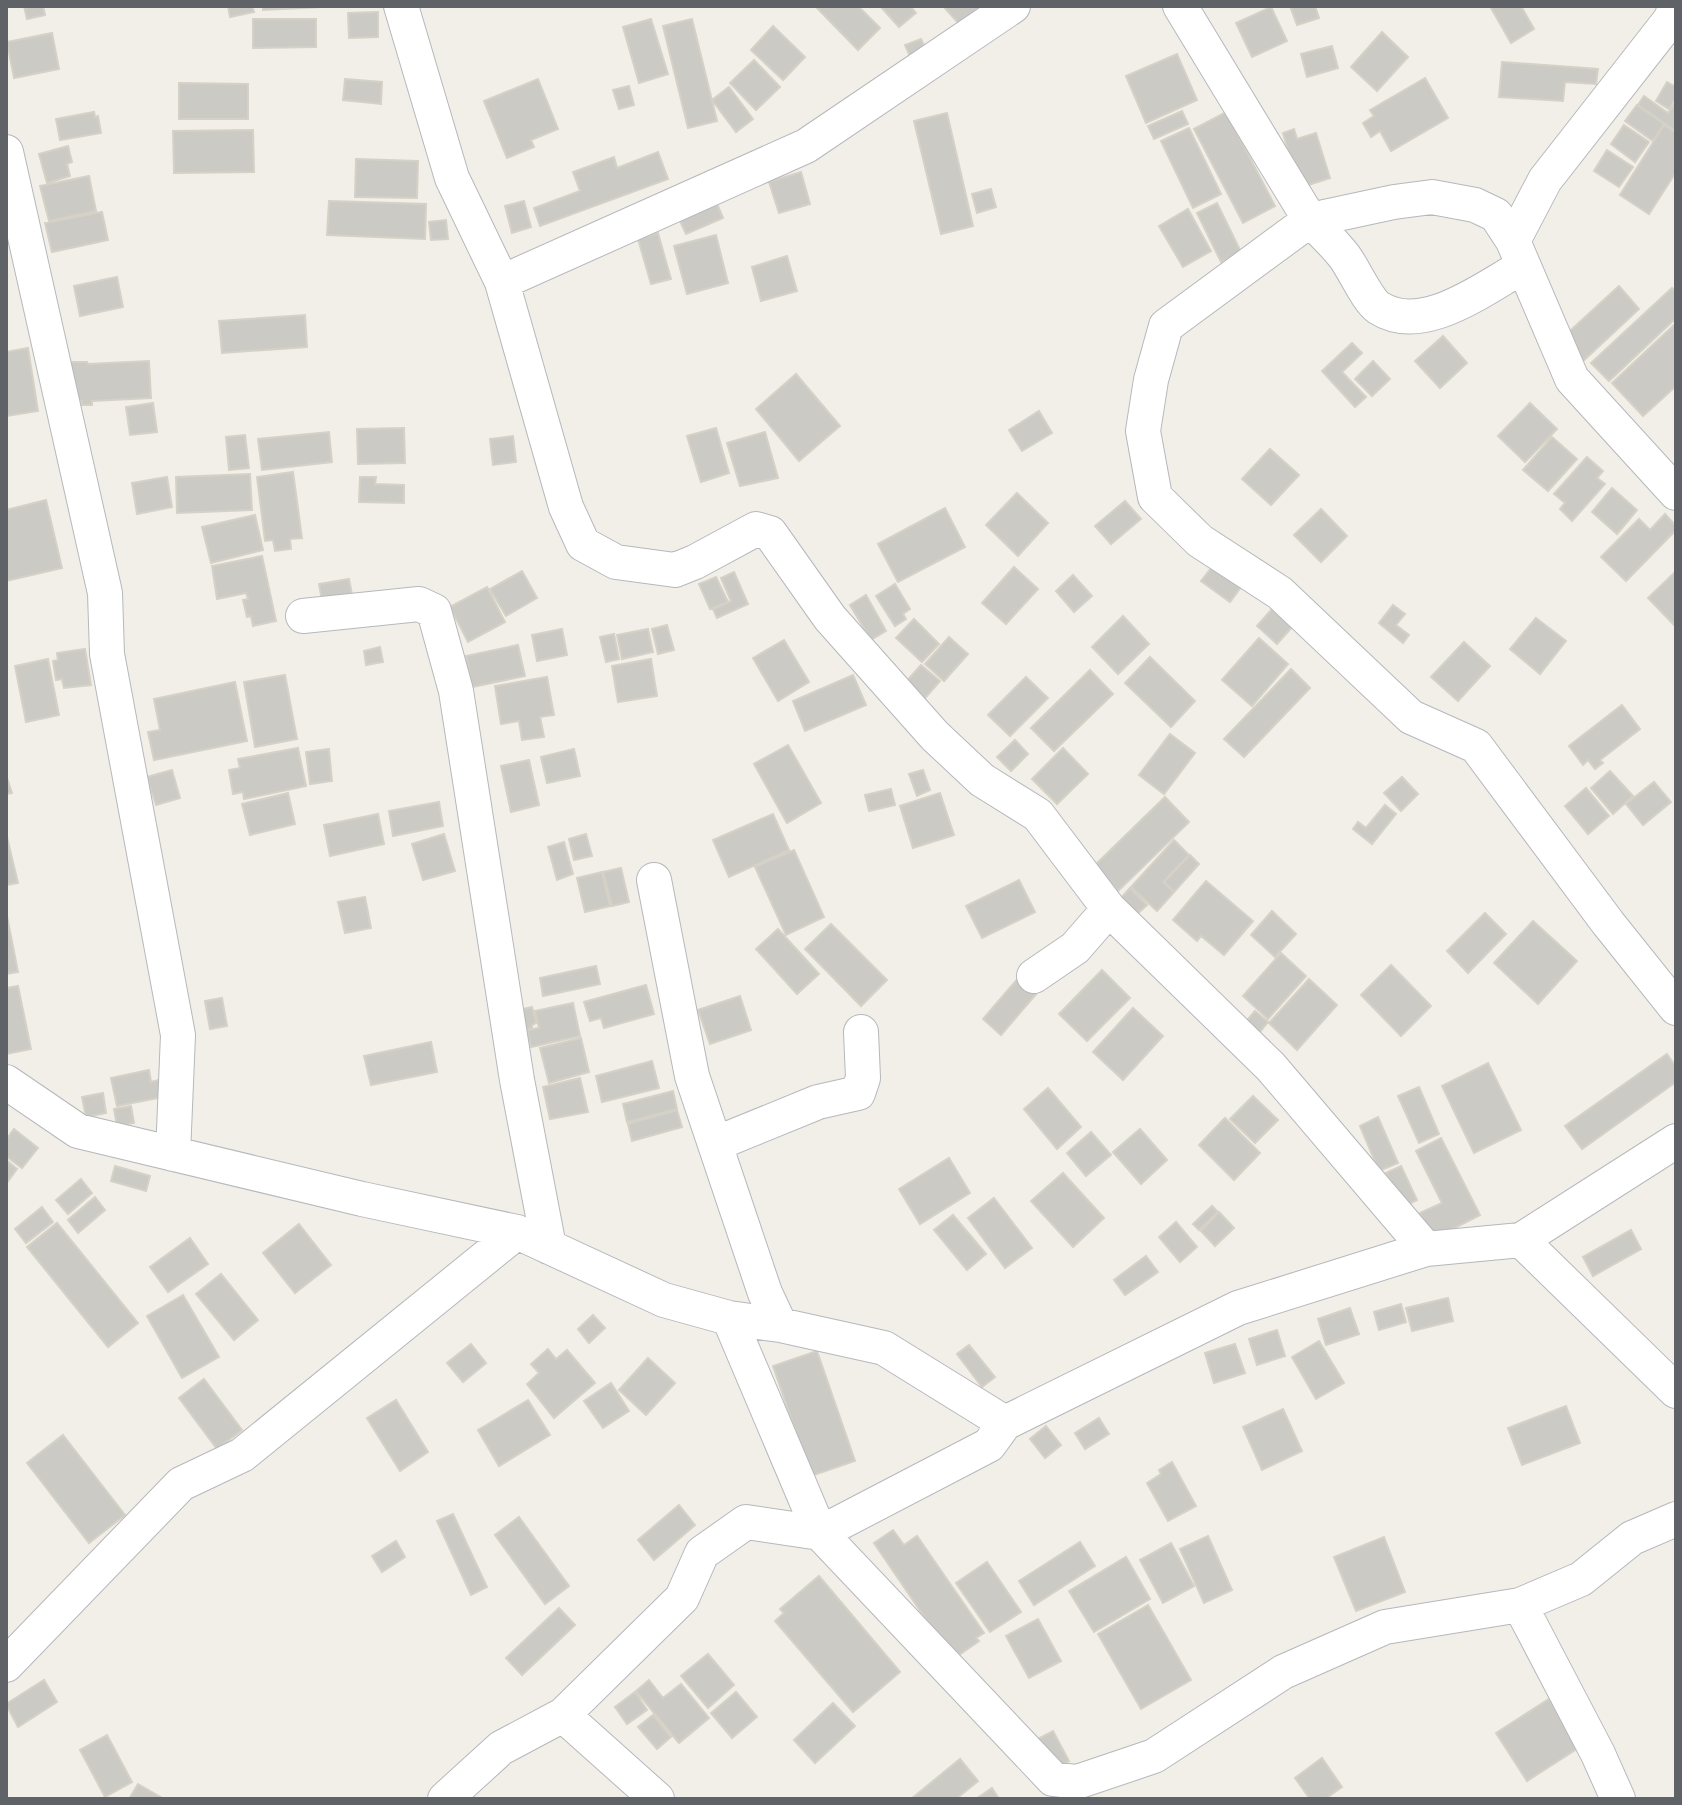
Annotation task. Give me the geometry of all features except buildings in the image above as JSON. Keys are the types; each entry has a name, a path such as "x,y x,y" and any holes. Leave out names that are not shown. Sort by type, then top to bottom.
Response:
{"street":[{"path":"401,6 452,178 502,282 566,507 583,544 616,562 675,570 756,529 770,533 830,618 935,736 982,780 1038,815 1109,909 1271,1067 1426,1249"},
{"path":"502,282 806,146 1013,6"},
{"path":"1180,6 1310,220 1343,254 1377,307 1402,317 1428,315 1442,310 1518,254 1545,180 1669,15"},
{"path":"6,152 105,593 107,654 178,1035 173,1154"},
{"path":"1676,493 1572,379 1518,254 1496,215 1475,205 1432,197 1310,220 1166,326 1151,380 1143,431 1155,497 1200,541 1280,593 1411,717 1476,746 1608,923 1676,1008"},
{"path":"303,616 419,604 434,611 456,691 517,1080 549,1247"},
{"path":"654,880 692,1076 765,1293 780,1325"},
{"path":"1034,976 1075,948 1109,909"},
{"path":"715,1144 818,1102 858,1093 863,1078 861,1032"},
{"path":"6,1082 78,1131 517,1232 664,1300 729,1318 780,1325 884,1348 1005,1423"},
{"path":"445,1799 501,1748 563,1715 682,1598 702,1553 746,1522 820,1533 989,1445 1005,1423 1238,1308 1426,1249 1521,1240 1676,1141"},
{"path":"6,1665 181,1484 242,1455 517,1232"},
{"path":"1521,1240 1676,1391"},
{"path":"729,1318 820,1533 1053,1779 1077,1782 1154,1756 1283,1672 1385,1627 1520,1605 1581,1579 1632,1538 1676,1519"},
{"path":"1520,1605 1598,1754 1618,1799"},
{"path":"563,1715 657,1799"}]}
